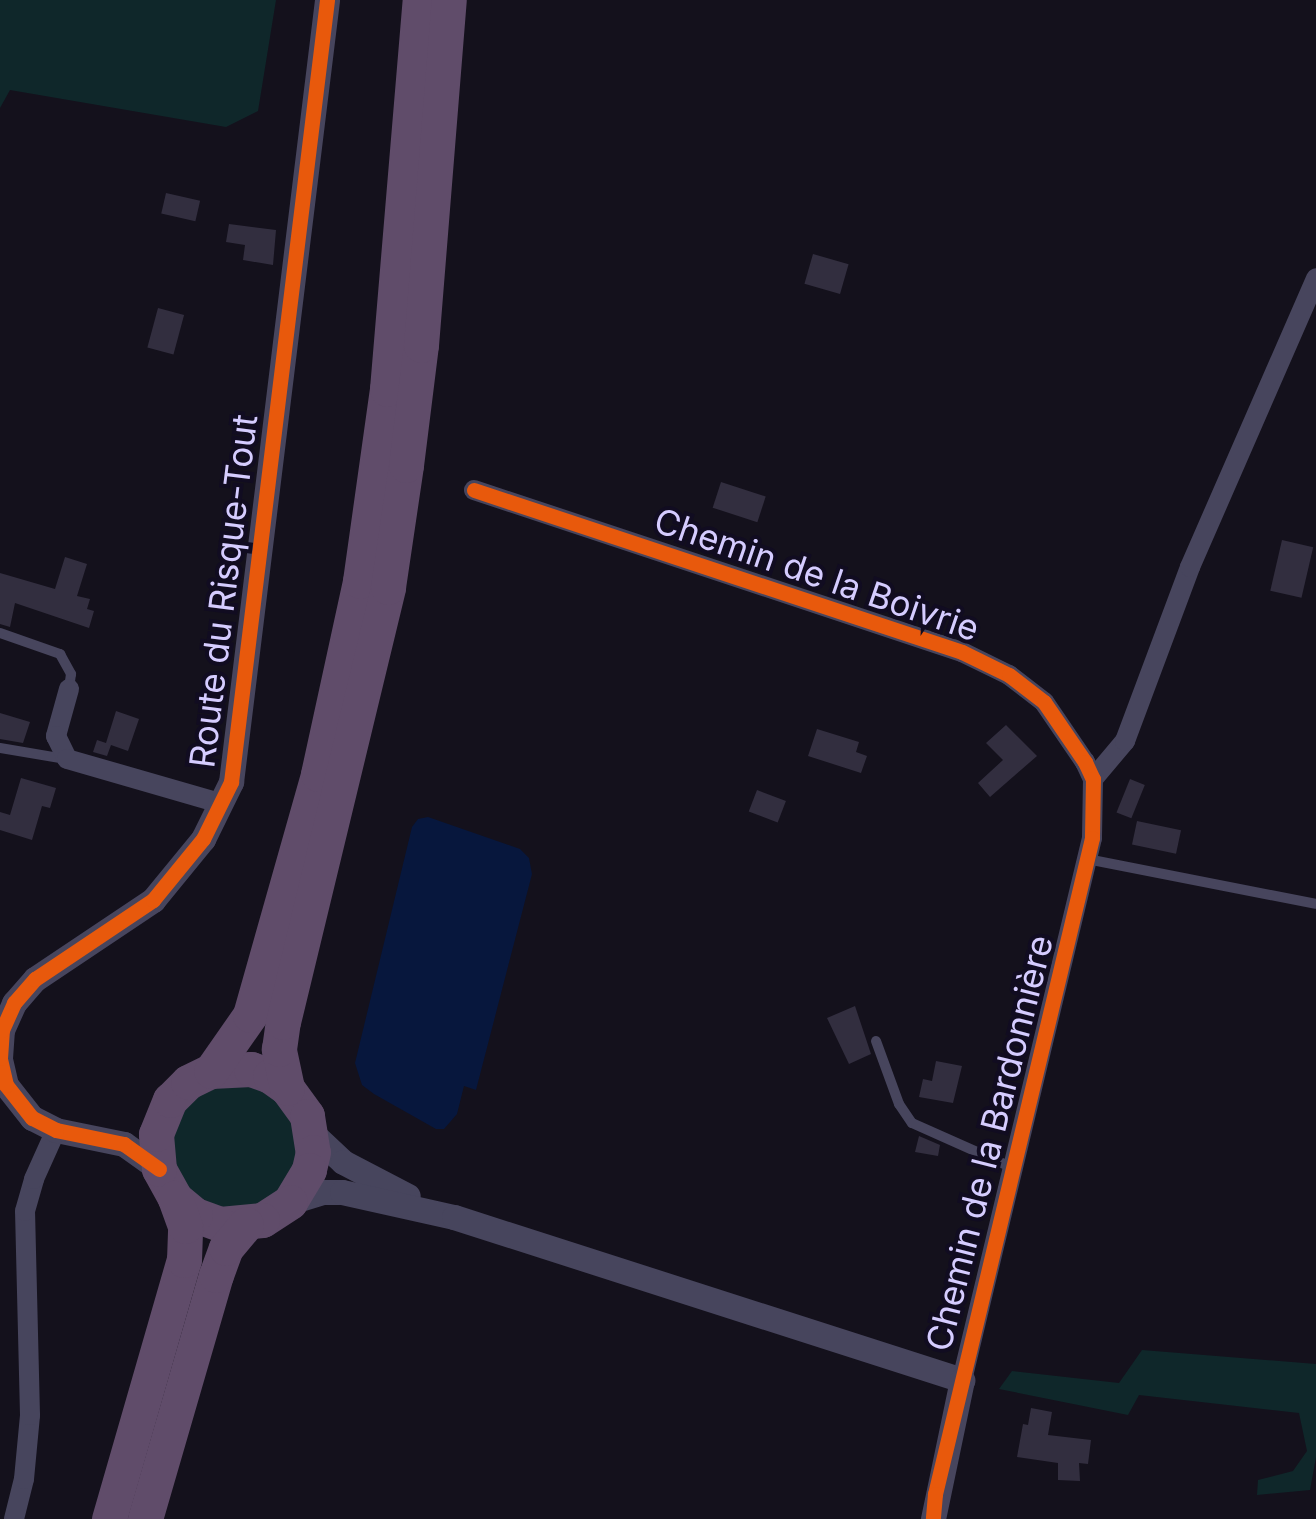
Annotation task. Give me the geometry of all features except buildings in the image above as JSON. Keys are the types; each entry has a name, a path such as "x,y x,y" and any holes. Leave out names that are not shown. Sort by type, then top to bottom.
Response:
{"highway":[{"path":"108,1519 188,1242 155,1146 164,1111 178,1090 211,1070 250,1014 318,774 360,582 387,389 420,0"},
{"path":"145,1519 226,1248 246,1224 290,1202 309,1170 312,1133 307,1116 287,1088 279,1049 388,586 421,345 449,0"},
{"path":"211,1070 251,1069 287,1088"},
{"path":"167,1184 207,1219 246,1224"}],"street":[{"name":"Route du Risque-Tout","path":"56,1130 32,1118 6,1085 0,1058 2,1030 14,1002 35,979 154,900 195,850 223,804 236,756 326,0"},
{"path":"1092,780 1126,741 1190,567 1316,278"},
{"name":"Chemin de la Boivrie","path":"474,490 962,652 1008,675 1044,702 1086,762 1092,780"},
{"path":"69,689 56,736 67,759 223,804"},
{"name":"Chemin de la Bardonnière","path":"933,1519 962,1380 1087,860 1094,810 1092,780"},
{"path":"96,1137 130,1132 164,1111"},
{"path":"14,1519 24,1479 30,1414 26,1211 34,1179 56,1130 124,1144 167,1184"},
{"path":"312,1133 344,1162 454,1217"},
{"path":"290,1202 308,1195 342,1192 454,1217 962,1380"}],"lane":[{"path":"0,633 60,654 71,674 69,689"},
{"path":"0,748 67,759"},
{"path":"1087,860 1316,904"},
{"path":"876,1041 899,1104 912,1123 1014,1168"}],"green space":[{"path":"0,0 276,0 258,111 226,127 10,90 0,108"},
{"path":"235,1082 259,1087 279,1101 293,1121 298,1145 293,1169 279,1189 259,1203 235,1208 211,1203 191,1189 177,1169 172,1145 177,1121 191,1101 211,1087"},
{"path":"1142,1350 1316,1364 1316,1457 1310,1490 1257,1495 1258,1480 1293,1471 1307,1451 1299,1413 1139,1395 1128,1415 999,1389 1012,1371 1119,1383"}],"water":[{"path":"428,817 520,849 529,858 532,874 476,1090 464,1086 457,1114 444,1129 436,1129 374,1094 362,1085 355,1063 412,827 418,819"}],"cycle path":[{"path":"159,1169 124,1144 56,1130 32,1118 6,1085 0,1058 2,1030 14,1003 35,979 153,900 203,839 231,782 327,0"},
{"path":"474,490 962,652 1009,675 1044,702 1093,779 1092,838 935,1494 933,1519"}]}
